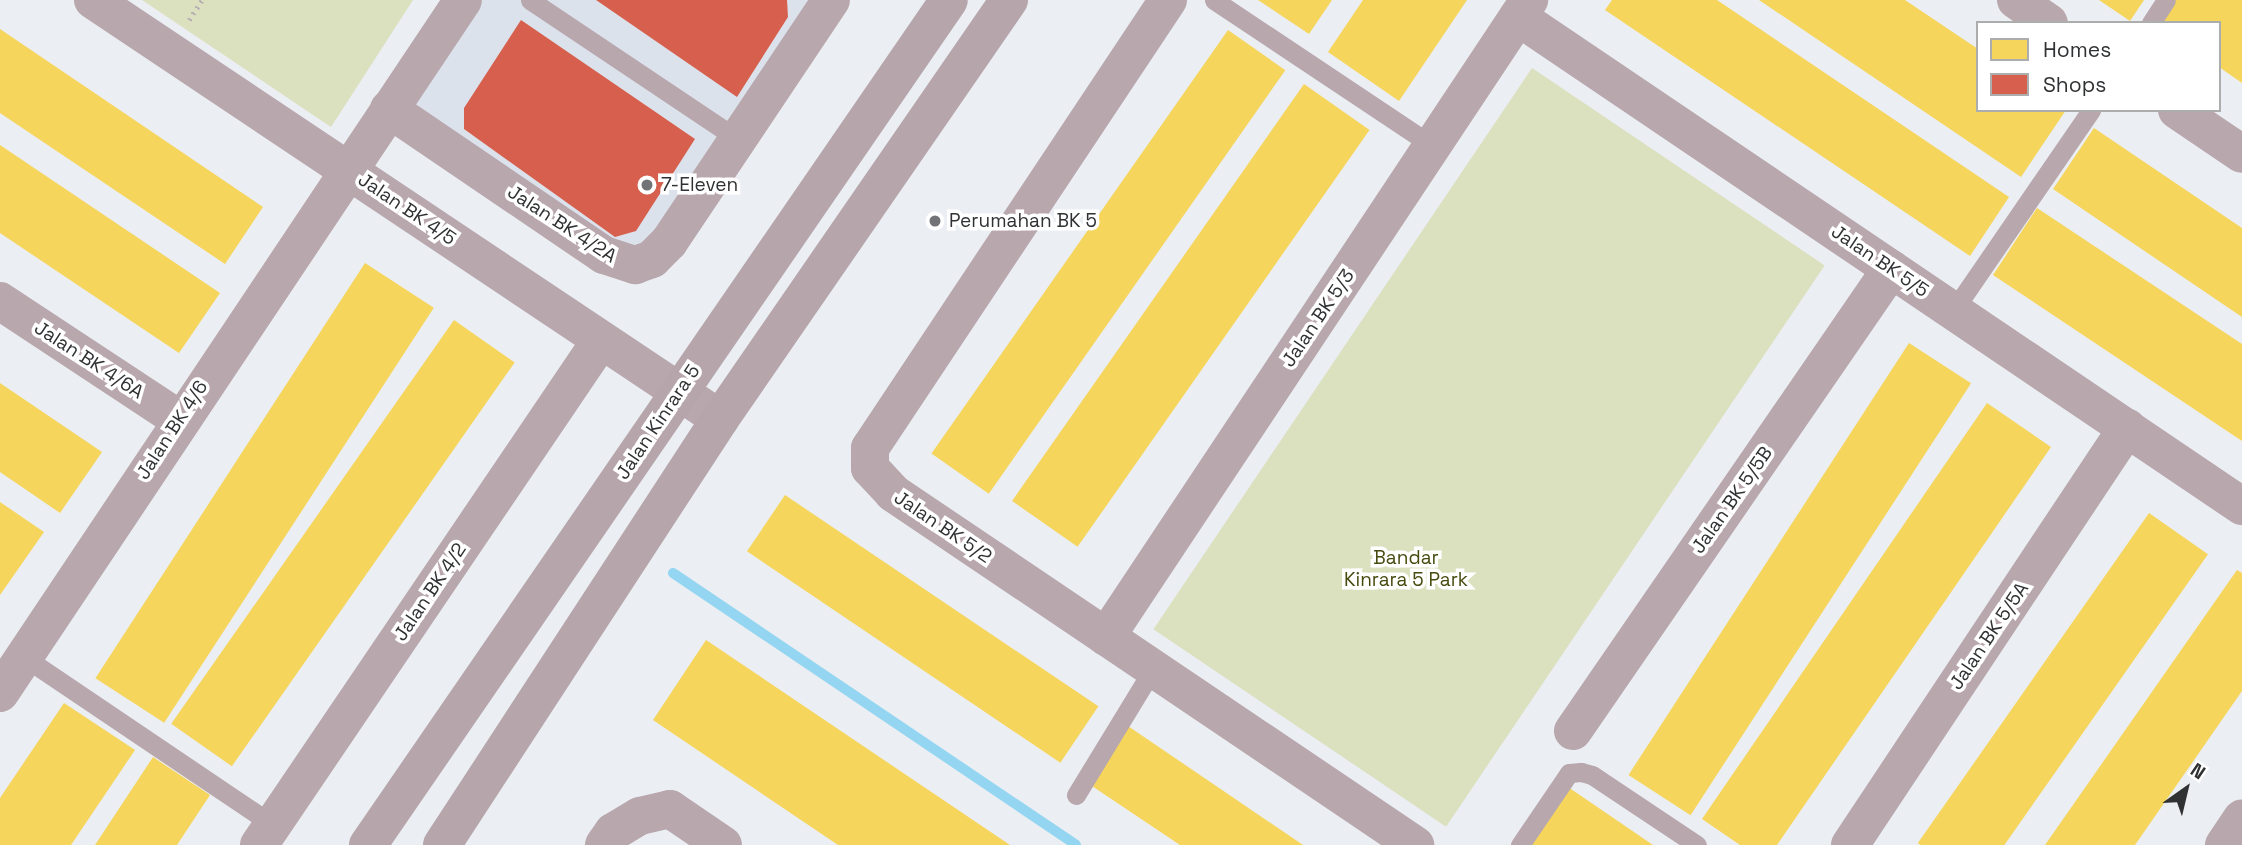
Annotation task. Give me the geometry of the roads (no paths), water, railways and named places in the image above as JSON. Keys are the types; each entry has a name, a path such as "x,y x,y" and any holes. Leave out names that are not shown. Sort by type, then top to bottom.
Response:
{"main road":[{"name":"Jalan Kinrara 5","path":"368,845 950,0"},
{"path":"442,845 720,419 1009,0"}],"street":[{"name":"Jalan BK 4/5","path":"93,0 720,419"},
{"path":"348,170 463,0"},
{"name":"Jalan BK 4/2A","path":"388,109 604,255 635,265 652,260 669,242 831,0"},
{"name":"Jalan BK 5/2","path":"1168,0 870,447 870,468 892,494 1415,845"},
{"path":"2016,0 2046,21"},
{"name":"Jalan BK 5/3","path":"1106,636 1524,9"},
{"name":"Jalan BK 5/5","path":"1524,9 1891,269 2242,506"},
{"path":"2180,112 2242,154"},
{"name":"Jalan BK 4/6","path":"10,670 348,170"},
{"name":"Jalan BK 5/5B","path":"1573,730 1891,269"},
{"name":"Jalan BK 4/6A","path":"0,301 179,419"},
{"name":"Jalan BK 4/2","path":"266,835 601,340"},
{"name":"Jalan BK 5/5A","path":"1850,845 2127,428"},
{"path":"604,845 613,832 640,816 670,809 723,845"},
{"path":"2224,845 2242,818"}],"lane":[{"path":"530,0 738,139"},
{"path":"1214,0 1433,146"},
{"path":"2152,21 2166,0"},
{"path":"1953,311 2090,112"},
{"path":"1076,795 1153,669"},
{"path":"10,670 266,835"},
{"path":"1520,845 1569,773 1580,772 1592,775 1697,845"}],"waterway":[{"path":"673,573 1076,845"}],"place":[{"name":"7-Eleven","path":"647,185"},
{"name":"Perumahan BK 5","path":"935,221"}],"park label":[{"name":"Bandar Kinrara 5 Park","path":"1406,569"}]}
